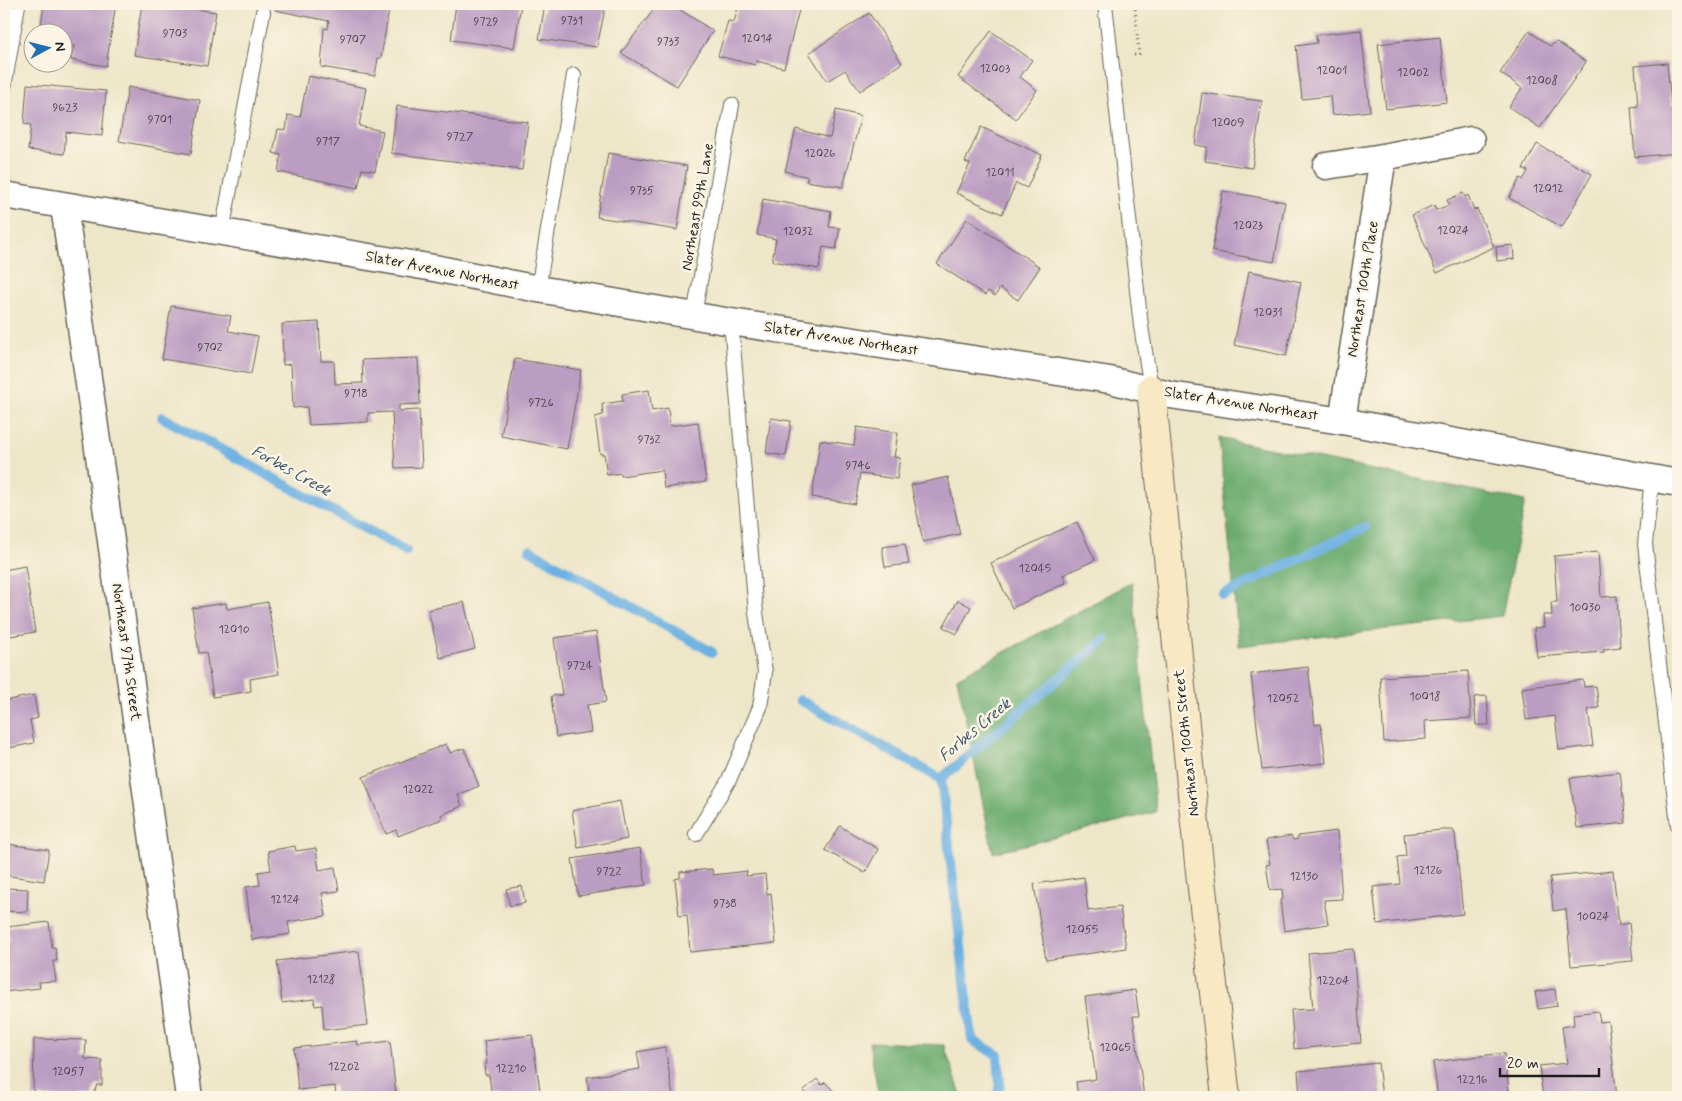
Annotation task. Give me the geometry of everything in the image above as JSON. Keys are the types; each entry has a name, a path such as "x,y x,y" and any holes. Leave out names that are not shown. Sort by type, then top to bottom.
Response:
{"street":[{"path":"1326,166 1470,140"},
{"name":"Northeast 100th Place","path":"1342,421 1383,157"},
{"name":"Slater Avenue Northeast","path":"4,195 434,268 538,289 694,314 730,322 1100,379 1151,389 1170,395 1342,421 1678,483"},
{"name":"Northeast 97th Street","path":"64,206 189,1097"},
{"name":"Northeast 100th Street","path":"1151,389 1199,864 1226,1097"}],"lane":[{"path":"1105,4 1141,326 1151,389"},
{"path":"4,87 18,5"},
{"path":"222,232 263,12"},
{"path":"538,289 574,75"},
{"name":"Northeast 99th Lane","path":"694,314 732,105"},
{"path":"696,834 729,780 760,707 765,672 756,614 730,322"},
{"path":"1652,478 1645,544 1678,825"}],"green space":[{"path":"1219,438 1525,501 1502,616 1239,646"},
{"path":"1132,582 1156,812 993,853 957,678"},
{"path":"869,1042 944,1045 962,1097 879,1097"}],"building":[{"path":"44,4 116,4 106,66 72,60 74,46 72,46 72,22 41,22"},
{"path":"142,4 161,4 216,12 207,66 134,55"},
{"path":"276,4 390,4 381,58 378,58 375,76 321,67 324,28 328,29 329,21 275,10"},
{"path":"456,4 521,4 514,48 451,40"},
{"path":"545,4 606,4 597,47 539,39"},
{"path":"658,4 671,4 713,31 677,86 621,53"},
{"path":"739,4 793,4 800,6 784,68 756,61 755,65 718,56 728,21 734,22"},
{"path":"869,13 902,63 860,91 845,70 827,81 809,53"},
{"path":"1361,30 1370,111 1332,115 1330,96 1302,99 1296,46 1317,43 1316,35"},
{"path":"991,31 1032,60 1020,77 1037,90 1016,119 958,77"},
{"path":"1529,31 1550,46 1557,42 1586,62 1540,128 1509,107 1522,88 1500,73"},
{"path":"1440,37 1447,102 1386,109 1378,44"},
{"path":"1667,63 1671,105 1678,105 1678,153 1635,157 1631,107 1638,106 1635,66"},
{"path":"308,76 366,88 359,126 383,131 375,171 362,169 358,188 278,172 281,155 273,153 278,129 286,130 288,115 300,117"},
{"path":"27,84 106,91 102,136 66,132 64,154 28,150 31,125 24,124"},
{"path":"128,87 200,100 191,154 119,141"},
{"path":"1202,93 1262,101 1252,168 1205,161 1207,147 1195,145"},
{"path":"397,106 528,122 522,170 391,153"},
{"path":"836,110 861,116 843,187 806,181 808,177 785,171 796,129 830,138"},
{"path":"981,127 1042,155 1027,188 1016,183 1002,214 956,193 970,164 965,162"},
{"path":"1537,144 1592,174 1562,227 1509,198 1520,178 1523,180 1528,171 1523,169"},
{"path":"608,153 687,166 677,230 597,217"},
{"path":"1223,191 1285,202 1274,262 1212,251"},
{"path":"1463,193 1465,197 1468,195 1474,210 1477,209 1494,247 1437,273 1412,215 1434,205 1436,210 1449,205 1447,200"},
{"path":"763,199 831,211 829,227 840,228 836,249 823,247 819,269 772,261 776,239 757,235"},
{"path":"967,219 1040,267 1018,300 1000,288 995,296 988,291 985,295 937,264"},
{"path":"1513,245 1514,259 1497,261 1496,247"},
{"path":"1249,271 1301,282 1286,356 1234,345"},
{"path":"171,306 231,316 228,331 258,336 251,374 162,359"},
{"path":"319,322 321,361 334,361 335,384 363,383 362,360 418,358 420,404 399,405 399,411 419,410 422,467 395,468 392,412 368,413 368,422 309,425 307,407 293,408 291,364 283,365 282,324"},
{"path":"515,359 581,370 567,449 501,436"},
{"path":"649,390 652,411 668,408 670,426 698,422 706,482 664,488 662,470 621,476 621,473 607,475 604,454 600,454 595,417 603,415 602,404 623,401 622,394"},
{"path":"771,418 791,421 786,456 766,453"},
{"path":"857,427 898,433 894,457 900,458 897,479 860,474 855,504 812,497 820,440 854,445"},
{"path":"948,477 960,534 923,542 911,485"},
{"path":"1077,522 1095,560 1063,575 1066,583 1012,608 991,563"},
{"path":"905,544 909,564 885,567 882,547"},
{"path":"1598,552 1601,597 1617,596 1620,647 1604,649 1604,652 1537,657 1534,628 1544,627 1543,615 1552,615 1551,602 1557,602 1554,556"},
{"path":"25,566 35,632 4,637 4,570"},
{"path":"958,600 971,607 957,634 943,627"},
{"path":"268,602 279,674 250,679 251,691 213,697 206,652 199,653 192,608 226,603 227,609"},
{"path":"464,602 475,649 440,658 428,610"},
{"path":"596,632 606,702 587,705 591,732 556,737 551,696 562,695 554,638"},
{"path":"1308,667 1315,725 1321,724 1326,763 1262,770 1251,674"},
{"path":"1468,671 1471,718 1425,721 1426,739 1384,742 1380,677"},
{"path":"1583,680 1584,687 1596,686 1599,708 1588,709 1593,746 1559,750 1555,716 1526,720 1522,688"},
{"path":"34,695 38,718 30,720 34,743 4,749 4,701"},
{"path":"1487,696 1489,725 1476,725 1474,697"},
{"path":"446,744 450,753 464,748 479,786 458,795 462,806 441,815 442,819 398,836 396,830 386,834 363,777"},
{"path":"1620,772 1626,823 1577,828 1570,778"},
{"path":"620,801 627,839 578,848 572,811"},
{"path":"840,826 878,849 865,873 825,850"},
{"path":"1453,830 1455,834 1463,914 1377,924 1373,887 1400,884 1397,857 1406,856 1404,834"},
{"path":"1337,831 1342,899 1324,900 1328,924 1284,931 1280,900 1283,899 1282,889 1270,890 1266,865 1270,864 1266,840 1291,836 1293,840 1298,839 1298,836"},
{"path":"7,844 49,850 44,881 4,875"},
{"path":"295,846 296,851 316,848 319,870 335,867 339,891 322,893 326,916 288,922 290,934 252,940 246,887 260,885 258,872 271,870 268,851"},
{"path":"640,848 646,885 578,896 572,859"},
{"path":"712,869 713,875 747,871 746,876 765,874 767,894 771,893 776,943 690,952 687,915 679,916 675,879 680,878 680,872"},
{"path":"1613,871 1619,925 1629,923 1633,961 1571,966 1566,909 1553,911 1550,877"},
{"path":"1084,877 1088,911 1120,907 1126,948 1046,960 1034,884"},
{"path":"522,886 525,903 510,906 506,889"},
{"path":"4,888 28,889 27,912 4,911"},
{"path":"49,922 52,948 55,947 57,961 53,961 56,981 39,982 40,988 4,992 4,941 9,940 7,927"},
{"path":"1353,949 1361,1043 1294,1049 1291,1010 1313,1009 1308,953"},
{"path":"359,951 368,1025 324,1030 322,1005 315,1006 314,999 282,1003 277,961"},
{"path":"1555,989 1557,1006 1538,1009 1535,992"},
{"path":"1135,990 1139,1016 1133,1016 1144,1097 1078,1097 1076,1082 1096,1079 1085,997"},
{"path":"1598,1011 1600,1022 1608,1021 1617,1097 1543,1097 1539,1066 1567,1063 1562,1027 1574,1025 1573,1014"},
{"path":"532,1035 541,1097 492,1097 489,1075 485,1075 484,1064 487,1064 484,1041"},
{"path":"34,1039 86,1040 85,1059 102,1060 102,1085 97,1085 92,1097 33,1097"},
{"path":"357,1041 358,1045 390,1041 396,1095 393,1095 393,1097 336,1097 335,1086 298,1090 294,1048"},
{"path":"665,1047 673,1097 590,1097 587,1077 640,1069 637,1052"},
{"path":"1504,1053 1510,1097 1438,1097 1433,1062"},
{"path":"1378,1063 1382,1097 1300,1097 1298,1071"},
{"path":"817,1079 822,1085 825,1082 839,1097 808,1097 803,1091"}],"waterway":[{"name":"Forbes Creek","path":"162,417 406,551"},
{"name":"Forbes Creek","path":"1223,595 1365,527"},
{"name":"Forbes Creek","path":"530,550 712,652"},
{"name":"Forbes Creek","path":"800,700 941,779 1105,639"},
{"path":"941,779 972,1040 998,1055 1000,1085 997,1097"}]}
